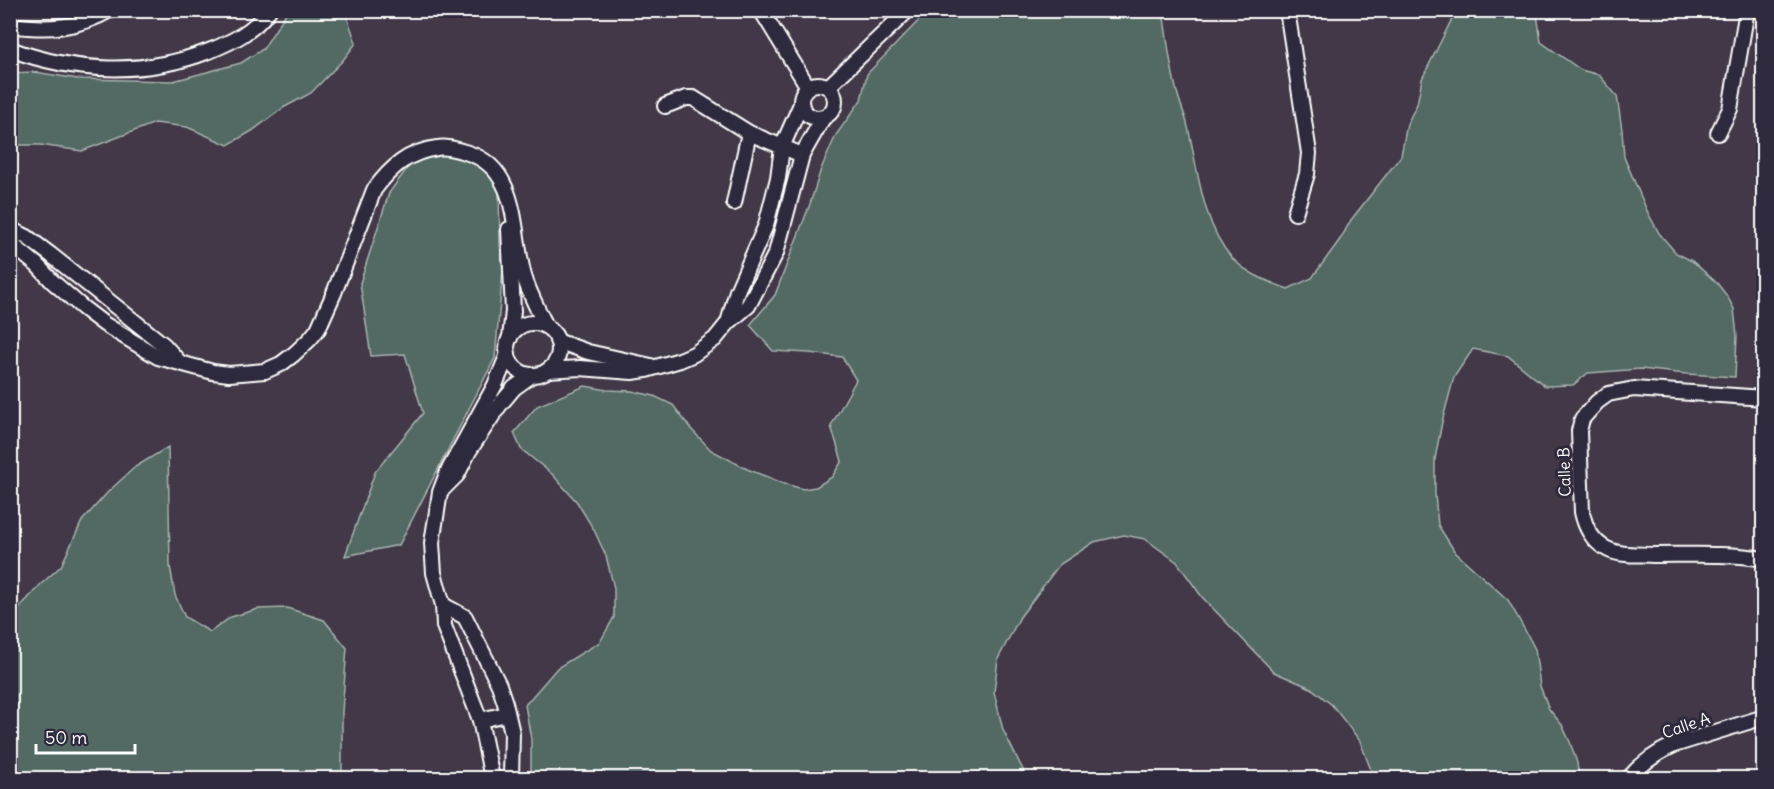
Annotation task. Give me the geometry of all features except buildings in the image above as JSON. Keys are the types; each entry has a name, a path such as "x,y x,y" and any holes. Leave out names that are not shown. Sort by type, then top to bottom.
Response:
{"street":[{"path":"10,25 53,29 100,16 110,10"},
{"path":"10,50 64,64 94,68 157,66 187,60 221,47 250,31 269,10"},
{"path":"761,10 808,87"},
{"path":"828,87 908,10"},
{"path":"1287,10 1308,153 1307,174 1295,213"},
{"path":"1718,133 1730,109 1747,10"},
{"path":"548,370 580,368 632,372 680,360 705,347 748,306 776,253 802,155 824,118 832,111 836,101 828,87 820,84 808,87 802,94 801,104 782,147 778,178 766,225 737,291 728,323"},
{"path":"665,106 686,98 693,98 749,133 802,155"},
{"path":"801,104 809,116 824,118"},
{"path":"734,203 749,133"},
{"path":"10,243 83,308 104,324 158,357 213,372 229,374 266,371 281,364 302,348 318,328 374,190 384,176 411,154 443,147 481,157 494,169 510,196 524,275 530,294 546,326 557,341 558,356 548,370 532,375 523,373 510,362 507,354 510,338 514,331 529,323 546,326"},
{"path":"510,338 513,311 509,230 512,213"},
{"path":"10,229 27,237 51,255 164,345 178,362"},
{"path":"750,262 756,271 768,270"},
{"path":"83,308 97,292"},
{"path":"557,341 607,357 656,367"},
{"path":"492,778 480,720 444,626 443,605 434,573 432,543 440,492 448,471 495,385 507,354"},
{"path":"440,492 457,475 469,451 499,406 514,388 532,375"},
{"name":"Calle B","path":"1764,398 1634,388 1608,394 1597,402 1582,419 1579,431 1582,512 1585,525 1606,549 1615,553 1743,557 1764,560"},
{"path":"443,605 465,617 499,685 512,734 511,778"},
{"path":"480,720 507,714"},
{"name":"Calle A","path":"1629,778 1639,767 1668,748 1764,717"}],"green space":[{"path":"288,10 345,11 356,43 311,93 283,108 228,145 187,127 155,123 82,151 40,145 11,145 11,73 35,72 78,79 173,81 241,63 263,49"},
{"path":"929,10 1163,11 1178,96 1187,123 1202,194 1213,228 1238,264 1288,289 1312,278 1351,220 1401,156 1407,124 1417,104 1422,79 1456,11 1538,11 1541,42 1581,70 1599,75 1617,96 1624,157 1648,213 1659,233 1676,253 1692,261 1717,283 1734,309 1737,336 1735,377 1641,369 1588,373 1573,385 1545,386 1508,356 1473,349 1454,377 1435,459 1438,525 1455,552 1508,600 1526,632 1535,649 1540,686 1549,709 1562,725 1570,742 1579,778 1374,778 1360,741 1332,705 1311,688 1274,672 1202,597 1177,562 1145,539 1124,535 1094,542 1059,565 1020,617 998,659 994,692 1003,730 1027,778 531,778 531,739 525,705 557,668 600,642 614,617 614,588 606,556 577,502 552,474 521,449 514,433 537,406 585,386 632,391 654,396 673,405 711,450 747,469 803,489 816,487 832,477 842,461 831,426 856,380 842,357 773,351 750,325 775,295 821,169 836,135 861,100 867,74"},
{"path":"438,152 469,157 489,170 499,189 503,269 495,358 399,545 345,556 375,472 423,413 405,354 371,356 360,283 389,193 414,159"},
{"path":"168,447 170,566 175,595 185,617 210,632 231,617 258,609 287,608 324,620 347,648 342,712 342,778 11,778 11,624 21,606 61,566 82,521 135,467"}]}
